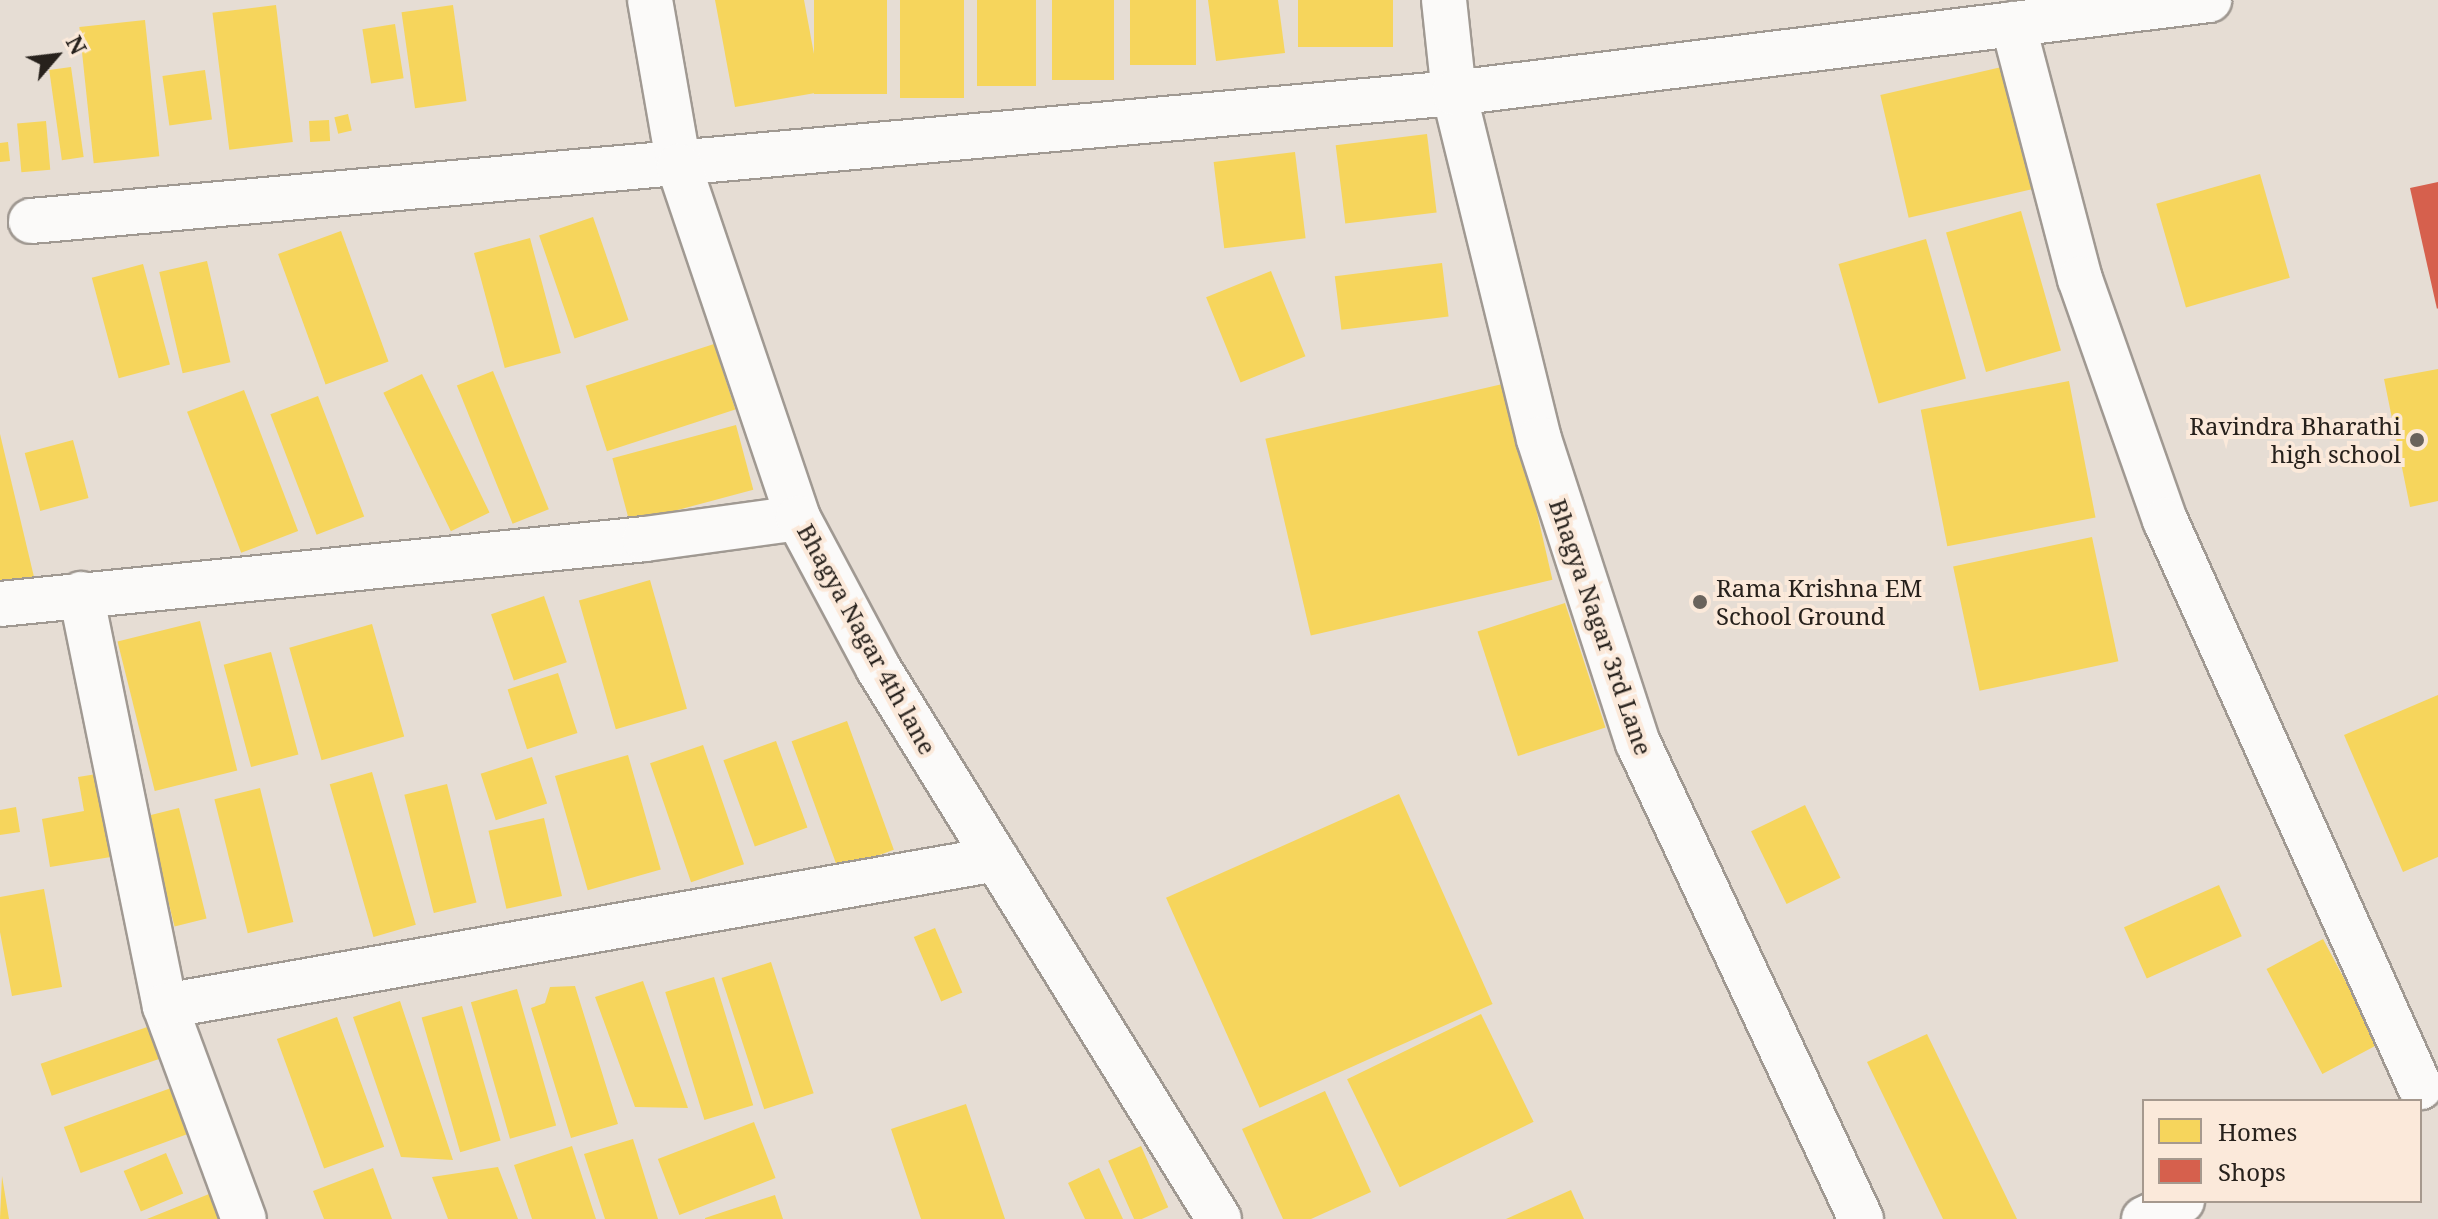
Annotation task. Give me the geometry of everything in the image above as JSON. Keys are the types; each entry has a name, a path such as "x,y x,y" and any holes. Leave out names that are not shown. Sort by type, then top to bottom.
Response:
{"street":[{"name":"Bhagya Nagar 4th lane","path":"650,0 679,166 798,518 878,668 1219,1219"},
{"name":"Bhagya Nagar 3rd Lane","path":"1444,0 1454,93 1539,439 1638,743 1861,1219"},
{"path":"31,221 679,166 1454,93 2209,0"},
{"path":"2013,24 2080,279 2165,520 2416,1089"},
{"path":"0,604 645,539 798,518"},
{"path":"81,594 165,1006 244,1219"},
{"path":"165,1006 996,859"},
{"path":"2144,1219 2178,1203"}],"building: Homes":[{"path":"715,0 804,0 821,92 735,107"},
{"path":"814,0 887,0 887,94 814,94"},
{"path":"900,0 964,0 964,98 900,98"},
{"path":"977,0 1036,0 1036,86 977,86"},
{"path":"1052,0 1114,0 1114,80 1052,80"},
{"path":"1130,0 1196,0 1196,65 1130,65"},
{"path":"1208,0 1278,0 1285,53 1216,61"},
{"path":"1298,0 1393,0 1393,47 1298,47"},
{"path":"276,5 293,142 229,150 212,13"},
{"path":"453,5 466,101 415,108 402,12"},
{"path":"145,20 159,156 94,163 79,27"},
{"path":"395,24 404,78 371,83 362,29"},
{"path":"2006,66 2034,189 1909,218 1880,95"},
{"path":"71,67 84,157 62,160 49,70"},
{"path":"205,70 212,120 169,125 162,76"},
{"path":"348,114 352,131 338,134 334,117"},
{"path":"329,120 330,141 310,142 309,121"},
{"path":"46,121 50,170 21,172 17,124"},
{"path":"1427,134 1437,212 1345,224 1336,145"},
{"path":"8,142 10,161 0,162 0,143"},
{"path":"1295,152 1306,238 1224,248 1214,162"},
{"path":"2260,174 2290,278 2186,308 2156,204"},
{"path":"2021,211 2061,350 1986,372 1946,232"},
{"path":"593,217 628,320 575,339 539,236"},
{"path":"341,231 389,362 326,385 278,254"},
{"path":"530,238 561,353 505,368 474,253"},
{"path":"1926,239 1966,378 1878,403 1839,264"},
{"path":"207,261 230,362 183,373 159,272"},
{"path":"1442,263 1449,317 1341,330 1335,276"},
{"path":"143,264 170,364 119,378 92,278"},
{"path":"1271,271 1305,356 1241,383 1206,297"},
{"path":"714,344 735,410 607,451 586,386"},
{"name":"Ravindra Bharathi high school","path":"2438,369 2438,501 2410,507 2384,379"},
{"path":"493,371 549,509 513,524 457,386"},
{"path":"422,374 490,512 451,531 383,393"},
{"path":"2069,381 2096,517 1947,546 1921,410"},
{"path":"1507,383 1552,580 1311,636 1265,439"},
{"path":"244,390 298,531 241,553 187,412"},
{"path":"318,396 364,516 317,535 270,414"},
{"path":"736,425 753,490 630,523 612,458"},
{"path":"0,434 34,577 0,585"},
{"path":"73,440 89,498 40,511 25,453"},
{"path":"2092,537 2118,661 1980,691 1953,567"},
{"path":"650,580 687,709 616,729 579,600"},
{"path":"544,596 567,662 514,680 491,614"},
{"path":"1565,603 1605,728 1518,756 1478,631"},
{"path":"200,621 237,770 155,791 118,642"},
{"path":"372,624 404,736 322,760 289,648"},
{"path":"271,652 298,754 251,767 224,665"},
{"path":"558,673 577,733 527,749 508,689"},
{"path":"2438,695 2438,857 2403,872 2344,735"},
{"path":"847,721 894,850 838,870 792,741"},
{"path":"776,741 807,827 755,847 723,760"},
{"path":"703,745 744,864 691,882 650,763"},
{"path":"628,755 661,869 588,890 555,776"},
{"path":"532,757 547,804 496,820 481,774"},
{"path":"109,772 123,855 50,867 42,819 84,811 78,777"},
{"path":"372,772 416,925 374,937 330,784"},
{"path":"447,784 477,902 434,913 404,795"},
{"path":"260,788 293,922 248,933 214,799"},
{"path":"1399,794 1493,1004 1260,1108 1166,898"},
{"path":"1805,805 1841,878 1787,904 1751,831"},
{"path":"16,807 20,832 0,835 0,810"},
{"path":"179,808 207,919 175,927 147,816"},
{"path":"544,818 562,896 506,909 488,831"},
{"path":"2219,885 2242,936 2147,978 2124,927"},
{"path":"44,889 62,987 12,996 0,932 0,897"},
{"path":"935,928 962,992 941,1001 914,937"},
{"path":"2323,939 2379,1044 2322,1074 2266,969"},
{"path":"771,962 814,1093 764,1109 722,978"},
{"path":"714,977 753,1105 704,1120 665,992"},
{"path":"643,981 688,1108 635,1107 595,997"},
{"path":"575,986 618,1124 571,1138 531,1008 545,1003 550,987"},
{"path":"517,989 556,1125 510,1139 471,1002"},
{"path":"400,1001 453,1160 401,1157 353,1017"},
{"path":"462,1006 501,1141 460,1152 422,1018"},
{"path":"1481,1014 1534,1122 1400,1187 1347,1079"},
{"path":"337,1017 384,1147 324,1169 277,1039"},
{"path":"156,1024 167,1056 52,1096 41,1064"},
{"path":"1927,1034 2017,1219 1943,1219 1867,1062"},
{"path":"171,1088 188,1134 81,1173 64,1127"},
{"path":"1325,1091 1371,1192 1311,1219 1283,1219 1242,1129"},
{"path":"966,1104 1005,1219 921,1219 891,1129"},
{"path":"754,1122 776,1178 679,1215 658,1159"},
{"path":"633,1139 658,1219 605,1219 584,1154"},
{"path":"572,1146 596,1219 532,1219 514,1165"},
{"path":"1141,1146 1168,1207 1142,1219 1134,1219 1108,1161"},
{"path":"166,1153 183,1194 141,1211 124,1171"},
{"path":"498,1167 518,1219 448,1219 432,1177"},
{"path":"373,1168 392,1219 324,1219 313,1191"},
{"path":"1099,1168 1123,1219 1085,1219 1068,1183"},
{"path":"2,1176 9,1219 0,1219"},
{"path":"1571,1190 1584,1219 1506,1219"},
{"path":"214,1192 225,1219 147,1219"},
{"path":"775,1195 783,1219 705,1219 705,1218"}],"building: Shops":[{"path":"2438,182 2438,308 2437,309 2410,188"}],"place":[{"name":"Ravindra Bharathi high school","path":"2417,440"},
{"name":"Rama Krishna EM School Ground","path":"1700,602"}]}
